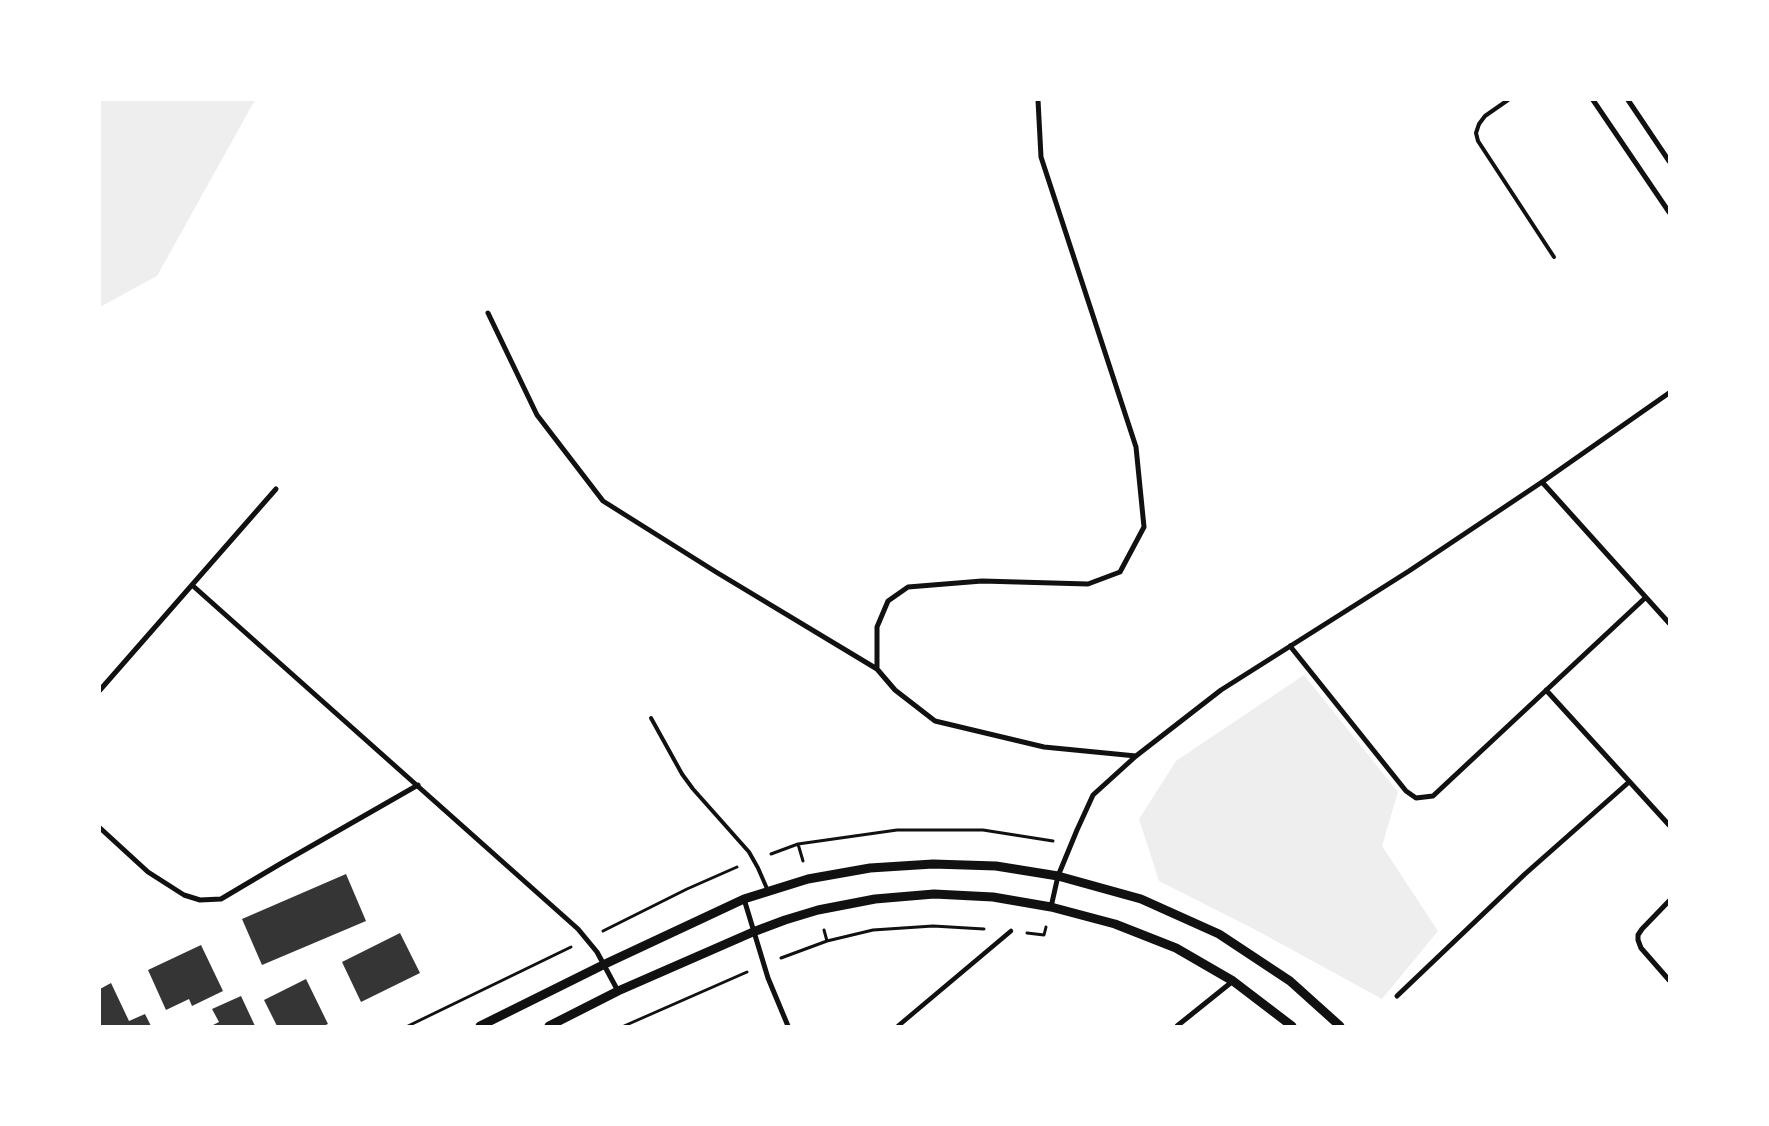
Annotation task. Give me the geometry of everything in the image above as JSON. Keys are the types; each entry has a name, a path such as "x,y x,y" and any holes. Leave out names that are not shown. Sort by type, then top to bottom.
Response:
{"street":[{"path":"877,669 877,627 888,601 908,587 982,581 1088,584 1120,572 1144,527 1136,447 1041,157 1038,100"},
{"path":"1593,100 1669,212"},
{"path":"1628,100 1669,161"},
{"path":"488,314 537,415 603,500 724,577 877,669 895,690 935,722 1044,747 1136,756"},
{"path":"1051,906 1058,876 1094,795 1136,756 1221,690 1409,571 1542,482 1669,393"},
{"path":"1542,482 1669,623"},
{"path":"100,690 276,489"},
{"path":"192,585 578,929 604,964 618,991"},
{"path":"1290,646 1406,791 1416,798 1433,796 1645,598"},
{"path":"1546,690 1669,826"},
{"path":"1397,996 1525,874 1629,782"},
{"path":"100,828 148,872 184,895 200,900 221,900 418,785"},
{"path":"480,1026 604,964 744,899 808,879 870,868 933,864 996,866 1058,876 1141,899 1218,934 1290,981 1340,1026"},
{"path":"548,1026 618,991 785,920 818,910 875,899 944,895 993,897 1051,906 1115,924 1176,948 1233,981 1292,1026"},
{"path":"744,899 763,965 788,1026"},
{"path":"1669,901 1638,935 1641,948 1669,980"},
{"path":"898,1026 1011,931"},
{"path":"1177,1026 1233,981"}],"lane":[{"path":"1508,100 1485,116 1479,124 1476,133 1478,141 1554,257"},
{"path":"651,718 693,789 749,852 768,891"}],"path":[{"path":"798,844 897,830 983,830 1071,844"},
{"path":"827,941 873,930 933,926 1044,935 1051,906"},
{"path":"408,1026 587,939"},
{"path":"624,1026 763,965"}],"shaded area":[{"path":"100,100 255,100 157,276 100,307"},
{"path":"1304,675 1398,792 1382,846 1438,931 1382,999 1254,929 1159,881 1139,819 1176,761"}],"building":[{"path":"346,874 366,921 262,965 242,919"},
{"path":"400,933 420,973 361,1002 342,962"},
{"path":"201,945 223,991 192,1006 189,999 166,1010 148,970"},
{"path":"306,979 328,1024 323,1026 277,1026 264,1000"},
{"path":"111,983 129,1021 145,1014 151,1026 100,1026 100,989"},
{"path":"241,996 255,1026 211,1026 219,1022 212,1009"}]}
